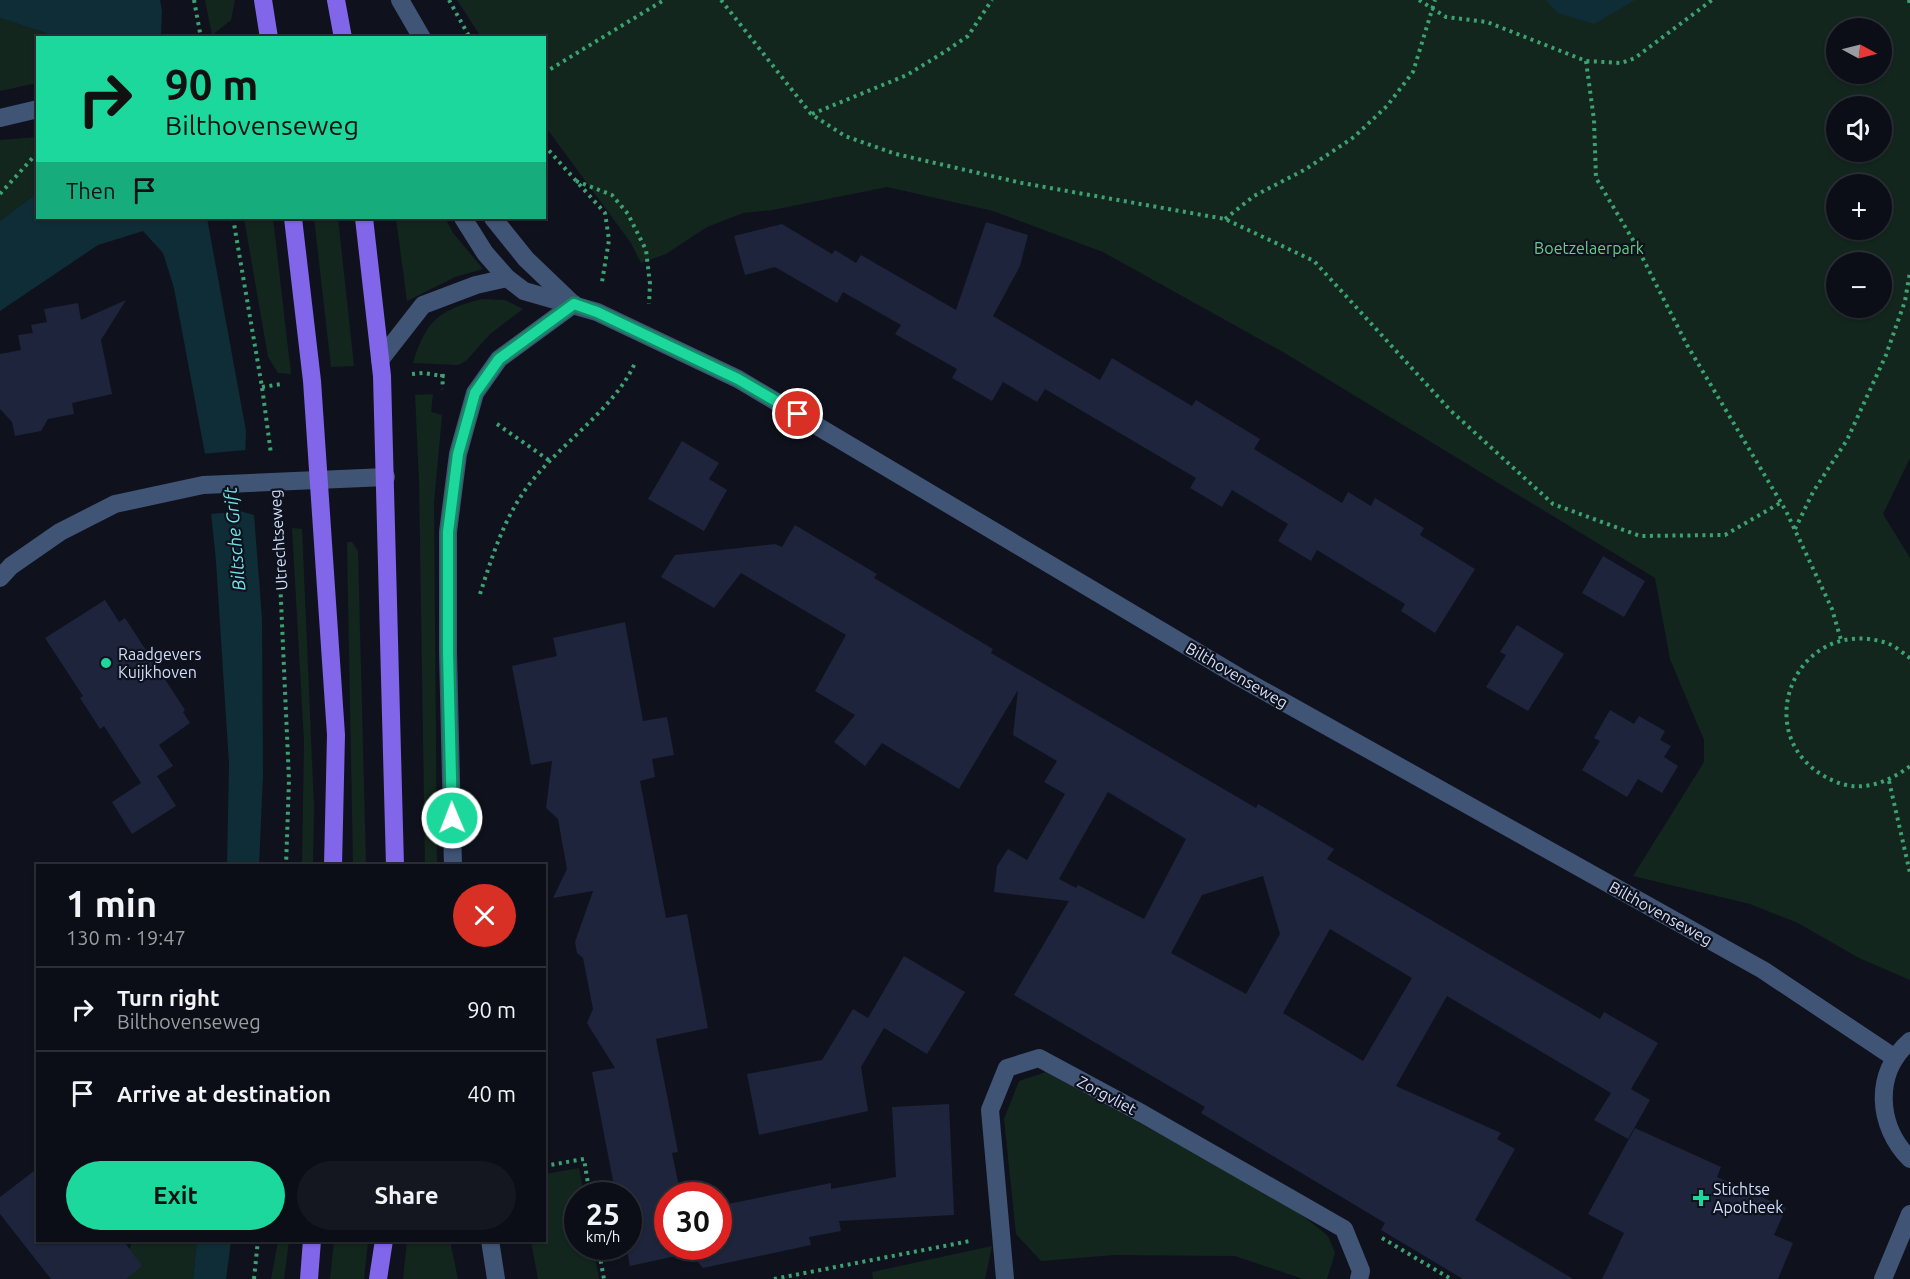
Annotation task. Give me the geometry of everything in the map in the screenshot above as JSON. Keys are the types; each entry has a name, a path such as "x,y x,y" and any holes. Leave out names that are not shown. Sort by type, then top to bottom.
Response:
{"main road":[{"path":"263,0 269,36"},
{"path":"336,0 343,36"},
{"path":"293,219 312,381 336,735 333,864"},
{"path":"364,219 380,360 386,477 395,864"},
{"path":"309,1279 312,1242"},
{"path":"378,1279 384,1242"}],"street":[{"path":"400,0 421,36"},
{"path":"0,118 36,109"},
{"name":"Bilthovenseweg","path":"464,219 485,253 507,278 524,291 597,312 738,379 1239,677 1763,970 1895,1058"},
{"name":"Bilthovenseweg","path":"494,219 526,259 574,304"},
{"path":"380,360 423,305 476,285 507,278"},
{"path":"453,864 448,532 458,454 475,393 499,359 574,304"},
{"path":"0,578 11,566 60,532 115,504 203,485 250,481 320,481 386,477"},
{"path":"1910,1041 1895,1058 1886,1078 1883,1100 1886,1122 1895,1142 1910,1159"},
{"name":"Zorgvliet","path":"1005,1279 990,1110 1007,1068 1039,1058 1143,1114 1344,1229"},
{"path":"1883,1279 1910,1214"},
{"path":"1344,1229 1361,1271 1359,1279"},
{"path":"490,1242 496,1279"}],"path":[{"path":"194,0 201,36"},
{"path":"448,0 469,36"},
{"path":"546,72 664,0"},
{"path":"721,0 811,114 845,136 896,154 1022,183 1225,219 1314,261 1450,410 1553,504 1640,536 1725,535 1780,503"},
{"path":"811,114 907,75 946,51 968,36 992,0"},
{"path":"1419,0 1446,17 1487,22 1586,61 1622,63 1635,58 1712,0"},
{"path":"1225,219 1254,196 1306,169 1354,137 1387,106 1413,72 1435,0"},
{"path":"1909,0 1910,6"},
{"path":"1586,61 1594,120 1596,178 1636,245 1687,345 1780,503 1832,609 1841,640"},
{"path":"546,147 605,213 609,240 597,312"},
{"path":"0,194 36,154"},
{"path":"477,603 497,542 522,494 550,461 627,382 647,336 650,284 646,250 628,214 612,195 576,182"},
{"name":"Utrechtseweg","path":"233,219 262,387 279,536 289,780 286,864"},
{"path":"1794,530 1812,492 1847,440 1886,355 1905,301 1910,272"},
{"path":"1910,657 1889,644 1865,638 1841,640 1819,650 1801,667 1789,688 1785,712 1789,736 1801,758 1819,774 1841,784 1865,786 1889,781 1910,766"},
{"path":"1889,781 1910,873"},
{"path":"546,1166 584,1159 588,1182"},
{"path":"1344,1229 1371,1232 1451,1279"},
{"path":"774,1279 1002,1235"},
{"path":"254,1279 258,1242"},
{"path":"601,1260 604,1279"}],"green space":[{"path":"205,0 235,0 231,20 212,35"},
{"name":"Boetzelaerpark","path":"457,0 1910,0 1910,458 1883,514 1910,558 1910,980 1859,958 1798,923 1750,904 1633,876 1704,762 1704,740 1670,659 1655,578 1283,352 1103,252 993,211 887,187 772,210 743,213 707,227 666,254 641,263 631,243 546,127 546,36 480,36"},
{"path":"0,18 55,36 36,36 36,83 0,91"},
{"path":"36,137 36,194 0,221 0,140"},
{"path":"244,219 273,219 291,374 278,373 268,357"},
{"path":"314,219 338,219 354,366 331,367"},
{"path":"396,219 446,219 453,233 483,269 455,277 407,301"},
{"path":"482,299 505,300 523,309 490,334 466,361 458,365 413,363 423,336 436,319 455,308"},
{"path":"433,394 431,412 442,415 434,503 437,864 425,864 419,480 415,395"},
{"path":"292,528 302,529 314,807 313,864 302,864 304,741"},
{"path":"347,542 352,542 358,551 366,864 353,864"},
{"path":"1046,1072 1288,1204 1328,1236 1335,1253 1327,1279 1303,1279 1235,1256 1114,1255 1041,1261 1016,1234 1004,1119 1019,1081"},
{"path":"579,1168 582,1182 564,1182 564,1260 595,1260 599,1279 538,1279 531,1242 546,1242 546,1174"},
{"path":"132,1242 197,1242 193,1279 109,1279"},
{"path":"278,1242 289,1242 284,1279 271,1279"},
{"path":"334,1242 368,1242 364,1279 330,1279"},
{"path":"407,1242 450,1242 458,1279 403,1279"},
{"path":"992,1246 985,1279 873,1279 872,1272"}],"water":[{"path":"0,0 160,0 162,11 161,36 55,36 0,18"},
{"path":"1546,0 1635,0 1594,24 1558,13"},
{"name":"Biltsche Grift","path":"36,194 36,219 207,219 246,431 243,512 254,515 262,619 263,775 259,864 227,864 229,764 216,561 205,454 174,288 163,253 143,231 98,245 0,311 0,221"},
{"path":"197,1242 231,1242 226,1279 193,1279"}],"pier":[{"path":"246,450 248,511 210,514 202,454"}],"building":[{"path":"986,222 1028,235 1020,266 993,316 1100,380 1112,358 1192,406 1196,400 1260,439 1254,449 1342,503 1348,492 1371,506 1375,498 1424,528 1420,535 1475,569 1435,633 1401,611 1405,604 1317,550 1311,561 1278,541 1288,524 1232,490 1222,507 1190,488 1196,478 1045,389 1037,402 1003,382 992,401 952,378 957,369 895,334 901,325 843,292 837,303 775,267 745,275 734,236 782,224 832,254 835,250 856,263 861,255 956,310"},
{"path":"126,300 101,340 112,394 72,403 74,414 48,419 41,431 15,436 12,422 0,409 0,354 21,350 18,335 33,333 31,325 47,322 44,309 78,303 81,320"},
{"path":"682,441 719,463 709,479 727,490 704,531 648,499"},
{"path":"795,525 877,574 874,578 993,649 991,653 1256,808 1258,804 1334,849 1327,859 1600,1019 1604,1012 1658,1043 1631,1089 1650,1100 1628,1139 1594,1120 1611,1093 1447,996 1396,1086 1501,1133 1497,1139 1515,1149 1475,1220 1573,1279 1463,1279 1381,1230 1385,1223 1201,1113 1205,1107 1014,995 1069,901 994,892 997,866 1008,849 1027,860 1065,794 1044,782 1057,761 1013,735 1018,690 959,789 882,743 865,766 834,742 855,715 815,691 846,635 741,573 714,608 661,577 675,555 775,544 782,547","holes":["1108,792 1186,839 1144,919 1078,885 1076,888 1059,879","1263,876 1280,934 1246,994 1171,953 1202,895","1330,929 1412,978 1363,1061 1283,1013"]},
{"path":"1603,556 1645,581 1624,617 1582,593"},
{"path":"105,600 119,622 125,618 185,710 183,712 190,723 159,745 173,766 157,776 176,806 132,834 112,802 141,783 104,726 100,729 80,698 83,696 45,638"},
{"path":"625,622 643,721 667,717 674,755 652,759 655,777 640,781 666,918 687,914 708,1028 656,1039 678,1152 672,1153 678,1182 654,1182 654,1260 658,1260 630,1266 629,1260 642,1260 642,1182 613,1182 592,1072 615,1068 587,1023 593,1009 583,958 577,953 575,942 593,891 553,898 567,869 558,819 546,808 552,761 531,765 512,666 557,656 553,638"},
{"path":"1517,625 1564,654 1528,711 1486,687 1506,655 1500,652"},
{"path":"1610,710 1634,724 1639,716 1665,731 1660,740 1671,746 1664,757 1678,766 1662,793 1638,779 1627,797 1582,770 1600,741 1594,738"},
{"path":"904,956 965,992 927,1054 884,1028 861,1067 868,1111 759,1135 747,1074 822,1060 853,1009 868,1018"},
{"path":"949,1104 954,1215 839,1221 841,1231 809,1237 811,1245 703,1268 696,1260 732,1260 732,1203 831,1183 831,1189 896,1177 892,1107"},
{"path":"1635,1128 1721,1167 1717,1177 1786,1208 1774,1235 1793,1243 1778,1279 1602,1279 1624,1233 1588,1214"},
{"path":"36,1170 36,1242 124,1242 142,1266 126,1279 51,1279 0,1214 0,1197"}],"place":[{"name":"Raadgevers Kuijkhoven","path":"106,663"},
{"name":"Stichtse Apotheek","path":"1701,1198"}],"route":[{"path":"452,818 448,532 458,454 475,393 499,359 574,304 678,349 738,379 798,414"}]}
